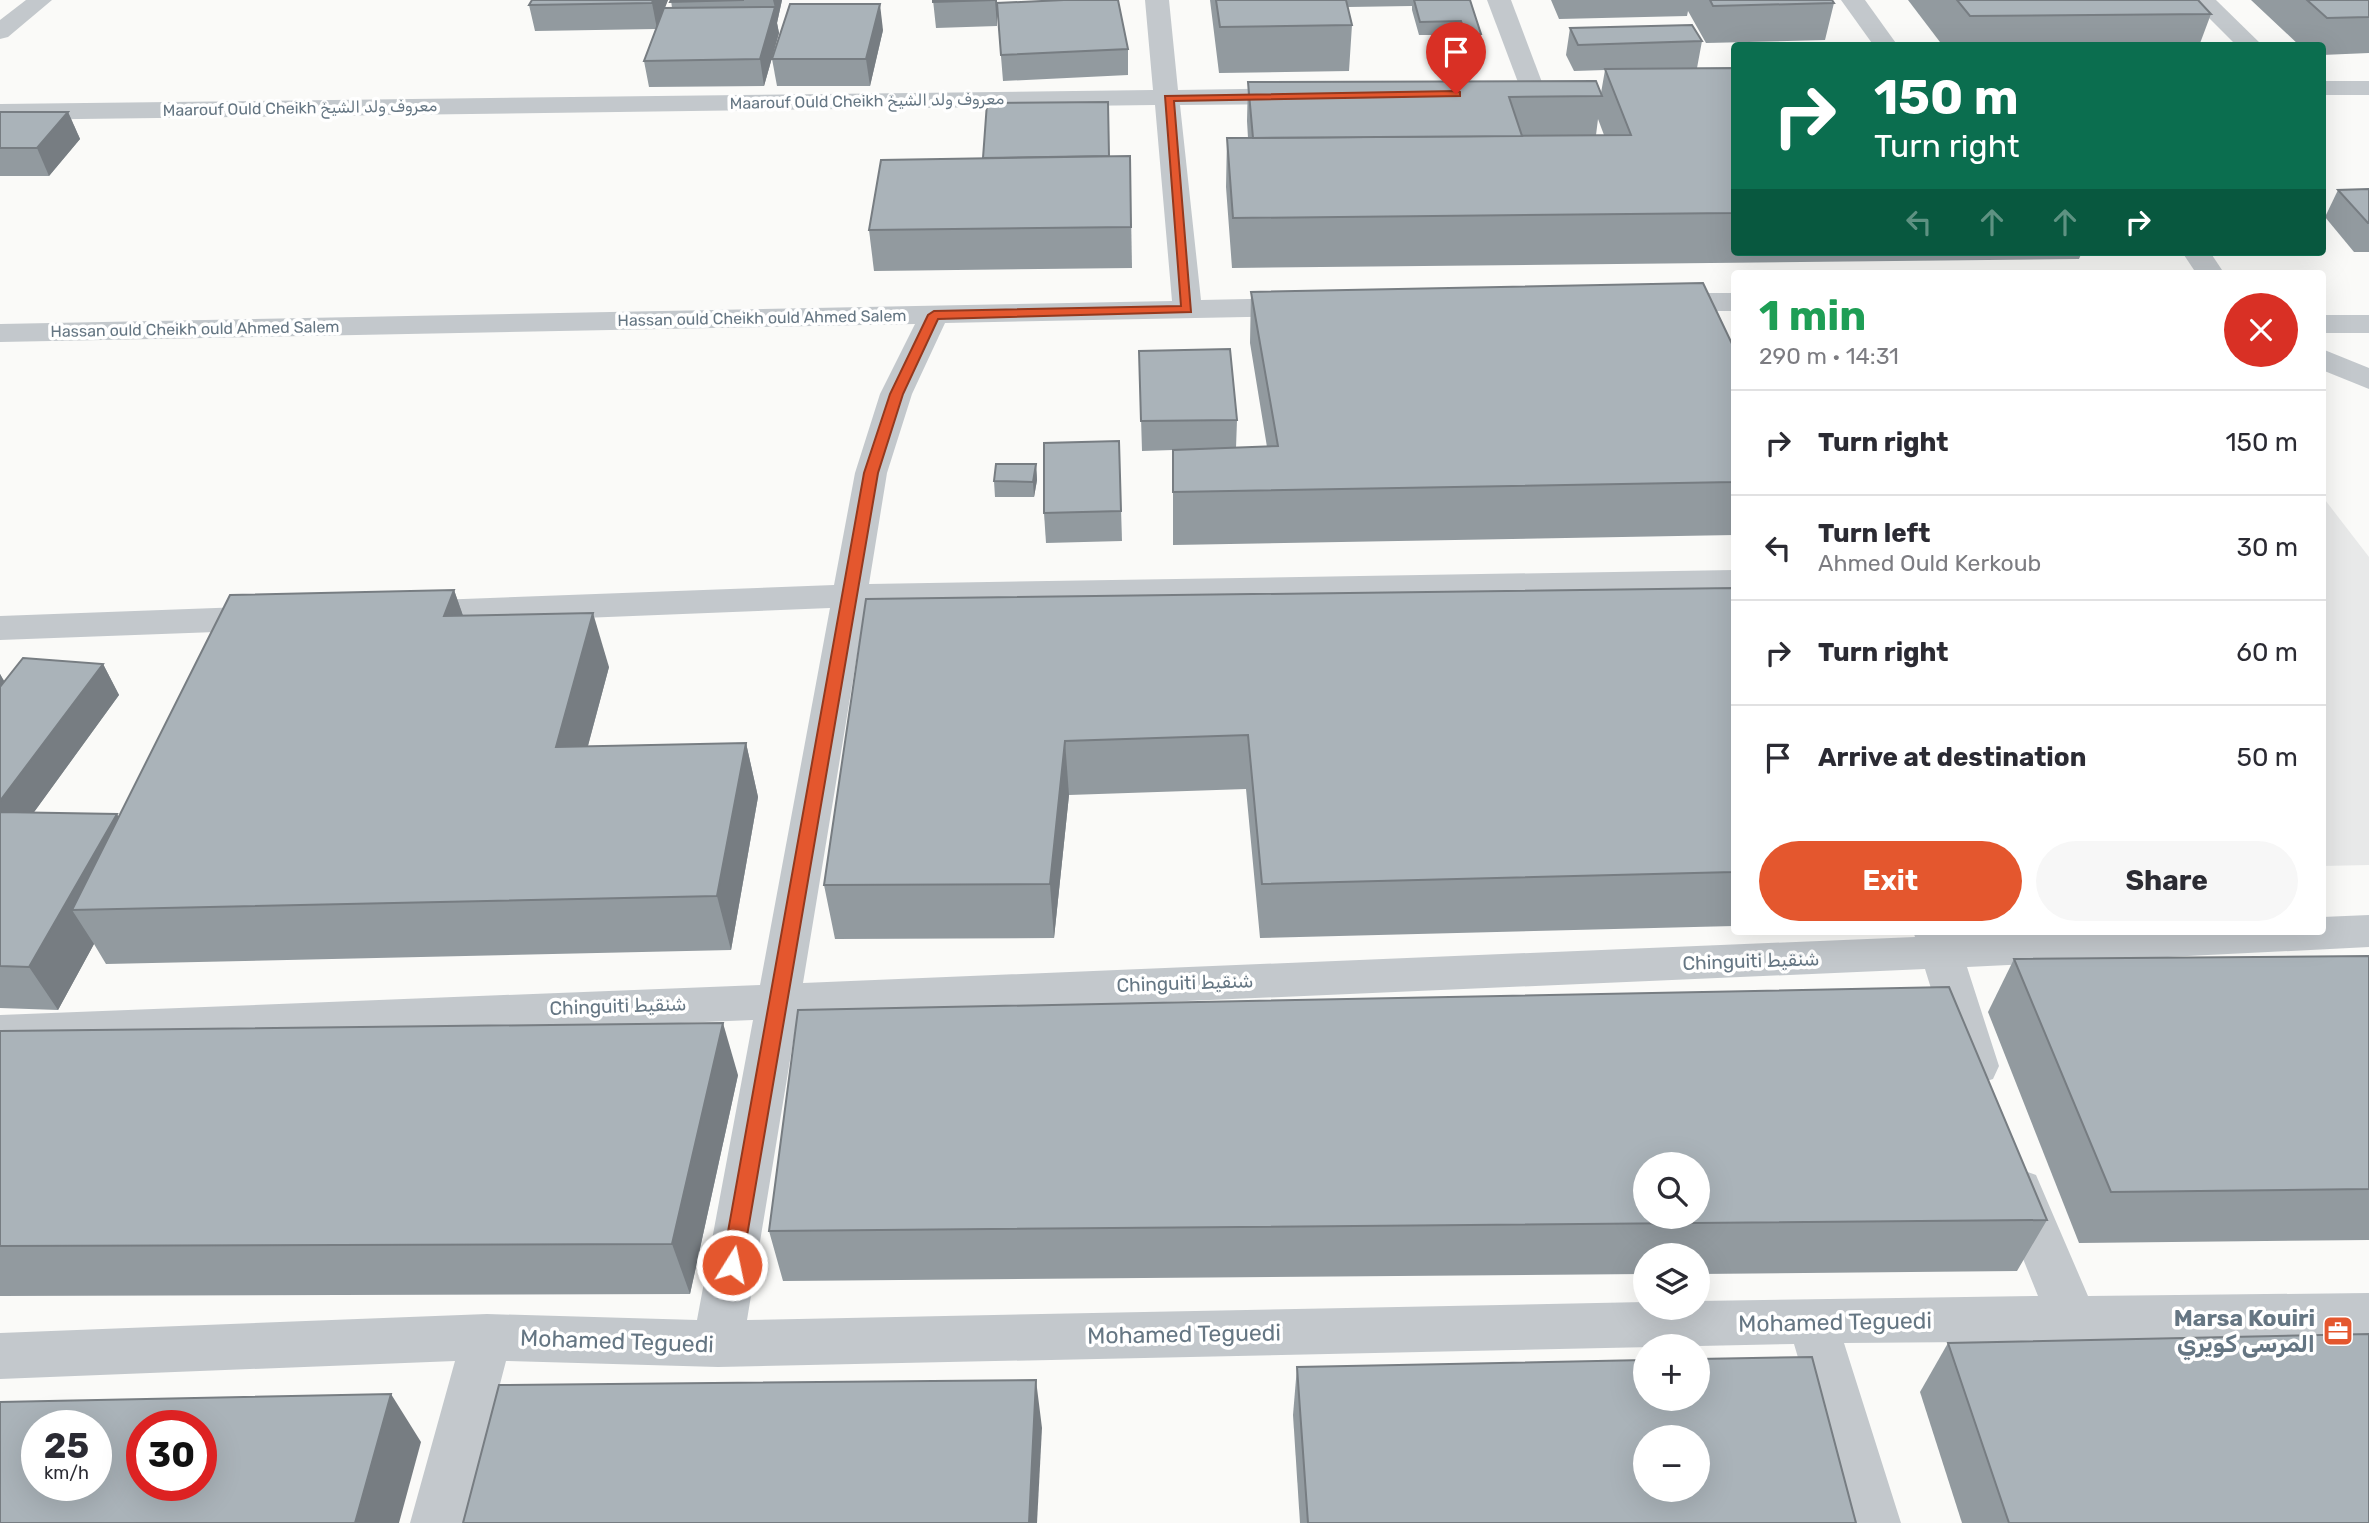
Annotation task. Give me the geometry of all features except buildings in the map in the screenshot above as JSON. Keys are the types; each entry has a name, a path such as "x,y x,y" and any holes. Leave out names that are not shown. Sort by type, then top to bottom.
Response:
{"street":[{"path":"0,32 40,0"},
{"path":"1157,0 1187,309"},
{"path":"1499,0 1534,93"},
{"path":"1853,0 1883,42"},
{"path":"2203,0 2247,42"},
{"path":"2326,88 2369,88"},
{"path":"1507,93 1561,92"},
{"name":"Maarouf Ould Cheikh معروف ولد الشيخ","path":"0,111 1318,96"},
{"path":"1628,302 1703,313 1731,303"},
{"name":"Hassan ould Cheikh ould Ahmed Salem","path":"0,333 1325,307"},
{"path":"718,1344 871,473 897,394 934,315"},
{"path":"2326,324 2369,324"},
{"path":"2326,360 2369,380"},
{"path":"375,614 848,596 1731,581"},
{"path":"0,628 306,617"},
{"name":"Chinguiti شنقيط","path":"2326,932 2369,931"},
{"name":"Chinguiti شنقيط","path":"0,1033 780,999 1938,943 2225,935"},
{"path":"1938,943 1988,1100"},
{"path":"2005,1153 2072,1318"},
{"name":"Mohamed Teguedi","path":"0,1356 487,1337 718,1344 1812,1321 2369,1316"},
{"path":"1812,1321 1874,1523"},
{"path":"437,1523 487,1337"}],"shaded area":[{"path":"2326,501 2369,557 2369,865 2326,866"}],"place":[{"name":"Marsa Kouiri المرسى كويري","path":"2338,1331"}],"route":[{"path":"732,1265 871,473 897,394 934,315 1187,309 1168,98 1456,94"}]}
